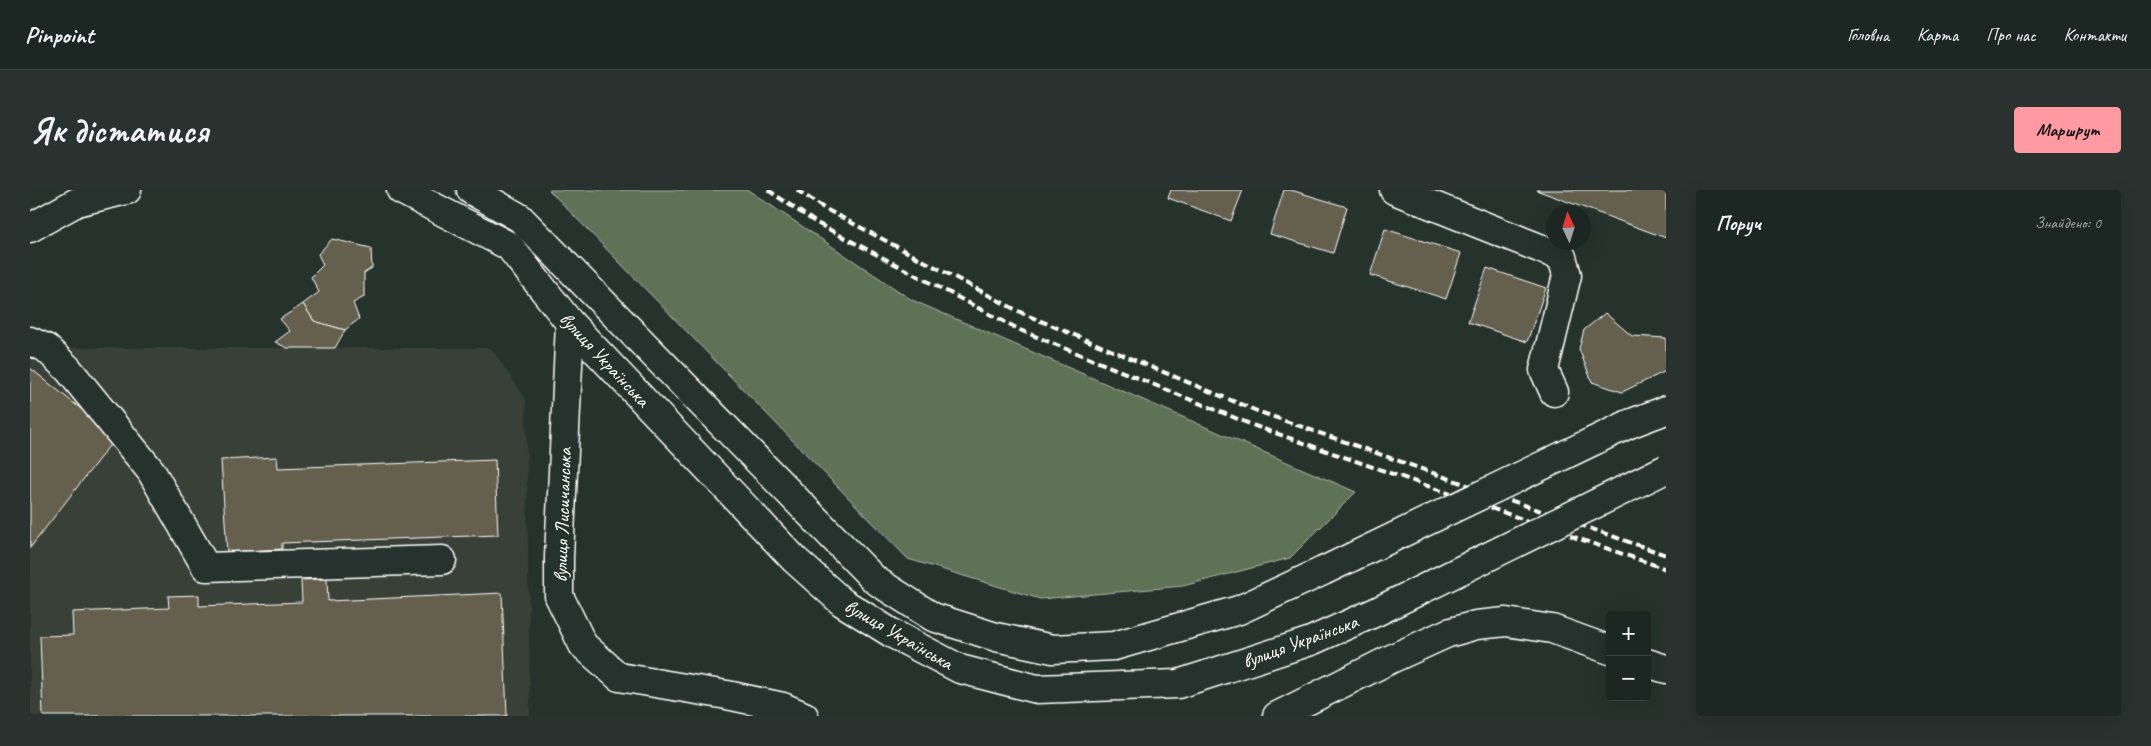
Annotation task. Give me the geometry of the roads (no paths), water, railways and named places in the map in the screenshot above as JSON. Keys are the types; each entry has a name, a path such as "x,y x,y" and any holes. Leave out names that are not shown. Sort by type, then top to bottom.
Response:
{"main road":[{"path":"30,228 77,202 127,190"},
{"name":"вулиця Українська","path":"401,190 509,246 570,323 794,560 842,602 892,634 960,669 1036,689 1178,684 1311,641 1376,612 1666,469"},
{"name":"вулиця Українська","path":"470,190 520,218 875,580 933,617 996,637 1053,649 1114,646 1239,610 1629,424 1666,410"},
{"path":"1394,190 1562,257 1567,276 1544,370 1554,392"},
{"name":"вулиця Лисичанська","path":"570,323 559,557 559,596 583,645 620,677 727,695 783,707 804,716"},
{"path":"30,341 46,348 68,369 151,471 206,567 442,560"},
{"path":"1277,716 1393,658 1448,633 1476,625 1506,622 1552,629 1606,649"},
{"path":"1651,664 1666,669"}],"railway":[{"path":"768,190 815,222 1020,330 1255,426 1666,569"},
{"path":"797,190 822,207 1024,314 1257,411 1666,555"}]}
